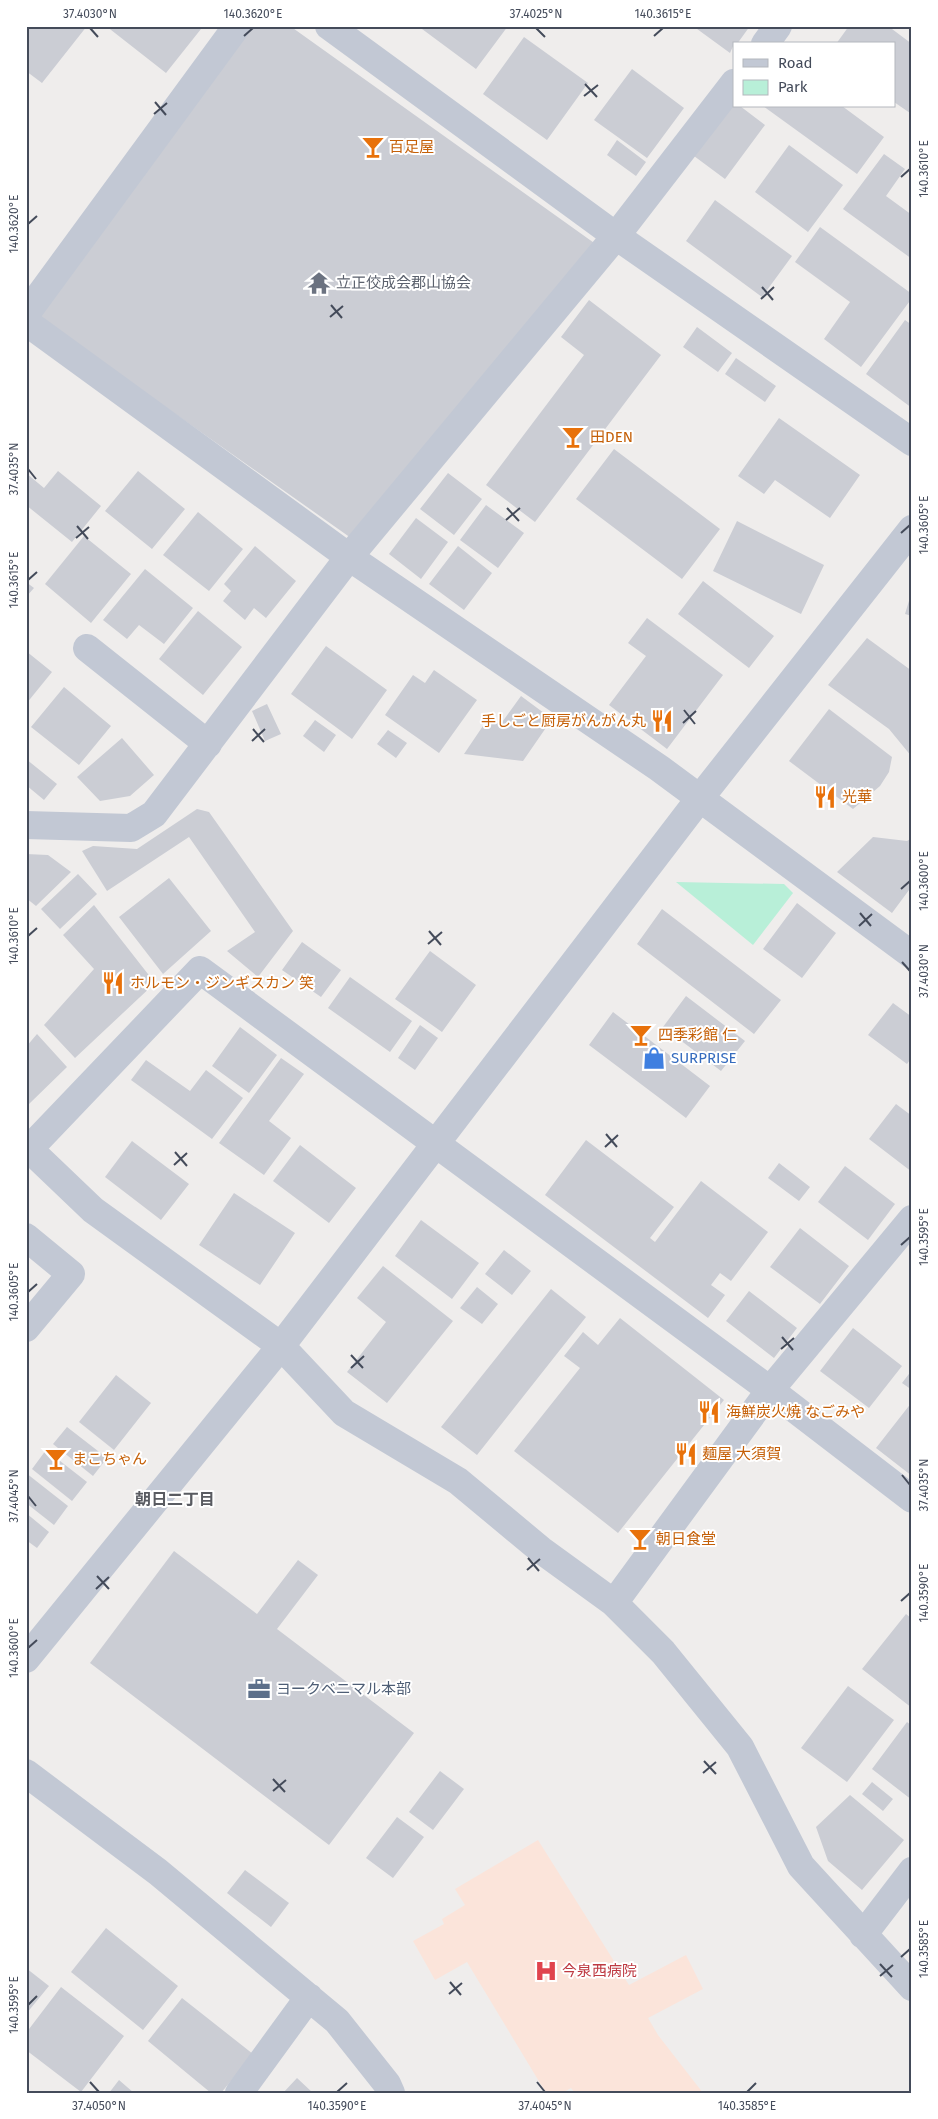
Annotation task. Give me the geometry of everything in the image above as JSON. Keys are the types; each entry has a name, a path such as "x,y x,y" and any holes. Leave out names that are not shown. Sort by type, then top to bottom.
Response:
{"street":[{"path":"26,314 236,26"},
{"path":"329,26 616,236 912,442"},
{"path":"766,42 778,26"},
{"path":"26,825 132,828 154,814 349,557 616,236 733,84"},
{"path":"26,322 349,557 700,798 912,955"},
{"path":"26,1659 281,1346 700,798 912,529"},
{"path":"87,648 208,744"},
{"path":"912,1499 770,1390 436,1142 200,970 28,1147 93,1210 281,1346 344,1413 458,1481 541,1550 614,1603 663,1652 740,1747 801,1866 912,1987"},
{"path":"614,1603 770,1390 912,1219"},
{"path":"26,1237 71,1274 26,1328"},
{"path":"26,1773 158,1872 337,2021 387,2084 391,2093"},
{"path":"863,1935 912,1871"},
{"path":"239,2093 309,1997"}],"shaded area":[{"name":"今泉西病院","path":"538,1840 629,1985 686,1955 703,1989 648,2018 658,2035 703,2093 575,2093 571,2088 562,2093 546,2093 467,1962 435,1980 413,1941 444,1924 442,1919 465,1905 455,1889"}],"green space":[{"path":"676,882 784,884 793,893 753,945"}],"building":[{"path":"26,26 87,26 42,83 26,71"},
{"path":"106,26 197,26 201,29 166,73"},
{"name":"立正佼成会郡山協会","path":"250,26 290,26 604,250 351,538 38,317"},
{"path":"418,26 508,26 476,69"},
{"path":"693,26 750,26 738,42 733,42 730,53"},
{"path":"849,26 888,26 912,44 910,113 896,103 896,42 837,42"},
{"path":"524,37 588,83 547,140 483,94"},
{"path":"632,69 684,108 647,158 594,120"},
{"path":"733,101 733,108 743,108 765,125 725,179 694,156"},
{"path":"766,108 845,108 884,137 857,174"},
{"path":"617,140 646,162 636,176 607,155"},
{"path":"789,145 843,185 808,232 755,192"},
{"path":"884,154 905,169 886,196 912,215 912,259 843,209"},
{"path":"715,200 792,256 762,297 686,241"},
{"path":"820,227 912,294 912,298 861,367 824,339 850,302 795,262"},
{"path":"589,300 661,355 535,522 486,485 584,355 561,337"},
{"path":"905,320 912,325 912,408 866,374"},
{"path":"697,327 732,353 718,372 683,347"},
{"path":"736,358 776,386 765,402 725,374"},
{"path":"779,418 860,475 830,518 775,480 764,494 738,476"},
{"path":"614,449 720,529 682,579 576,499"},
{"path":"58,471 101,506 72,542 26,505 26,473 44,488"},
{"path":"138,471 185,509 152,549 105,511"},
{"path":"448,473 482,499 454,535 420,509"},
{"path":"486,505 524,533 498,568 460,540"},
{"path":"198,512 243,549 209,591 163,555"},
{"path":"416,518 448,542 421,579 389,554"},
{"path":"737,521 824,565 801,614 713,571"},
{"path":"84,536 131,574 91,623 45,584"},
{"path":"255,546 296,581 266,618 254,608 245,620 223,601 231,591 224,584"},
{"path":"458,546 492,573 464,610 429,584"},
{"path":"145,569 193,608 164,644 139,625 127,639 103,620"},
{"path":"703,581 774,636 749,668 678,614"},
{"path":"26,582 34,588 26,597"},
{"path":"912,591 912,616 905,614"},
{"path":"198,611 242,647 203,695 159,659"},
{"path":"647,618 723,675 667,749 609,705 646,656 628,643"},
{"path":"867,638 912,671 912,757 889,729 828,685"},
{"path":"326,646 387,690 352,739 291,694"},
{"path":"26,651 52,672 26,704"},
{"path":"434,670 477,700 439,753 385,715 413,675 425,683"},
{"path":"64,687 111,726 79,765 31,727"},
{"path":"521,696 552,719 523,761 464,754 489,717 500,725"},
{"path":"267,704 281,734 265,741 252,711"},
{"path":"829,709 892,757 889,772 880,786 853,809 789,761"},
{"path":"315,720 336,735 324,752 303,736"},
{"path":"388,730 407,743 396,758 377,744"},
{"path":"122,738 154,775 130,796 100,801 77,777"},
{"path":"26,759 57,784 44,800 26,785"},
{"path":"197,809 209,812 293,931 258,977 227,951 255,932 189,837 107,891 82,851 93,846 137,849"},
{"path":"873,837 907,841 912,838 912,886 892,913 837,872"},
{"path":"26,854 48,855 71,872 36,906 26,898"},
{"path":"78,874 97,894 60,929 41,909"},
{"path":"169,878 211,931 163,974 119,917"},
{"path":"797,903 836,933 802,978 763,949"},
{"path":"94,905 155,983 75,1058 44,1025 94,969 63,935"},
{"path":"662,909 781,1000 754,1034 637,944"},
{"path":"302,942 341,970 321,997 282,970"},
{"path":"430,951 476,985 442,1032 395,999"},
{"path":"350,977 412,1021 390,1052 328,1008"},
{"path":"686,996 745,1041 721,1071 663,1027"},
{"path":"893,1003 912,1017 912,1057 907,1064 868,1035"},
{"path":"613,1012 710,1086 686,1118 589,1045"},
{"path":"420,1025 438,1038 415,1070 398,1058"},
{"path":"240,1027 277,1055 249,1093 212,1066"},
{"path":"37,1034 67,1067 29,1104 26,1103 26,1047"},
{"path":"281,1058 304,1074 269,1121 291,1138 264,1175 219,1143"},
{"path":"146,1060 190,1091 206,1070 243,1098 212,1139 131,1080"},
{"path":"896,1104 912,1116 912,1172 869,1139"},
{"path":"586,1140 674,1207 650,1238 655,1242 701,1181 768,1232 731,1281 720,1273 711,1285 725,1295 708,1318 545,1195"},
{"path":"132,1141 189,1184 161,1220 105,1177"},
{"path":"300,1145 356,1188 329,1223 273,1181"},
{"path":"779,1163 810,1187 799,1201 768,1178"},
{"path":"845,1166 895,1204 868,1240 818,1202"},
{"path":"234,1193 295,1233 260,1285 199,1245"},
{"path":"421,1220 479,1263 452,1299 395,1256"},
{"path":"800,1228 849,1266 820,1304 770,1267"},
{"path":"504,1250 531,1271 512,1295 485,1274"},
{"path":"383,1266 453,1321 387,1403 347,1372 386,1322 357,1298"},
{"path":"477,1287 498,1304 482,1324 460,1308"},
{"path":"551,1289 586,1317 477,1455 441,1427"},
{"path":"749,1291 797,1328 774,1358 726,1321"},
{"path":"620,1318 724,1400 618,1533 514,1451 580,1368 564,1356 583,1332 598,1345"},
{"path":"853,1328 902,1366 869,1408 820,1371"},
{"path":"912,1370 912,1390 902,1383"},
{"path":"116,1375 151,1403 114,1450 79,1422"},
{"path":"912,1402 912,1476 876,1448"},
{"path":"67,1427 107,1458 93,1476 53,1444"},
{"path":"46,1450 87,1482 72,1501 32,1469"},
{"path":"26,1473 68,1506 54,1525 26,1503"},
{"path":"26,1513 49,1532 37,1548 26,1540"},
{"path":"174,1551 257,1614 298,1560 318,1575 277,1629 414,1733 329,1845 90,1663"},
{"path":"906,1614 912,1619 912,1708 862,1669"},
{"path":"848,1686 894,1720 847,1782 801,1748"},
{"path":"907,1722 912,1726 912,1800 872,1769"},
{"path":"440,1771 464,1789 433,1830 409,1812"},
{"path":"872,1782 893,1799 883,1811 862,1794"},
{"path":"850,1795 904,1840 862,1890 828,1861 816,1827"},
{"path":"397,1817 424,1837 393,1878 366,1858"},
{"path":"245,1870 289,1903 271,1927 227,1893"},
{"path":"106,1928 178,1986 143,2030 71,1972"},
{"path":"26,1968 49,1986 26,2014"},
{"path":"61,1987 124,2036 81,2092 26,2050 26,2033"},
{"path":"182,1998 253,2054 221,2093 211,2093 148,2041"},
{"path":"297,2078 313,2093 283,2093"},
{"path":"119,2080 134,2093 109,2093"}],"place":[{"name":"百足屋","path":"373,147"},
{"name":"立正佼成会郡山協会","path":"319,283"},
{"name":"田DEN","path":"573,437"},
{"name":"手しごと厨房がんがん丸","path":"662,721"},
{"name":"光華","path":"825,797"},
{"name":"ホルモン・ジンギスカン 笑","path":"113,983"},
{"name":"四季彩館 仁","path":"641,1035"},
{"name":"SURPRISE","path":"654,1058"},
{"name":"海鮮炭火焼 なごみや","path":"709,1412"},
{"name":"麺屋 大須賀","path":"686,1454"},
{"name":"まこちゃん","path":"56,1459"},
{"name":"朝日食堂","path":"640,1539"},
{"name":"ヨークベニマル本部","path":"259,1689"},
{"name":"今泉西病院","path":"546,1971"}],"district":[{"name":"朝日二丁目","path":"175,1499"}]}
